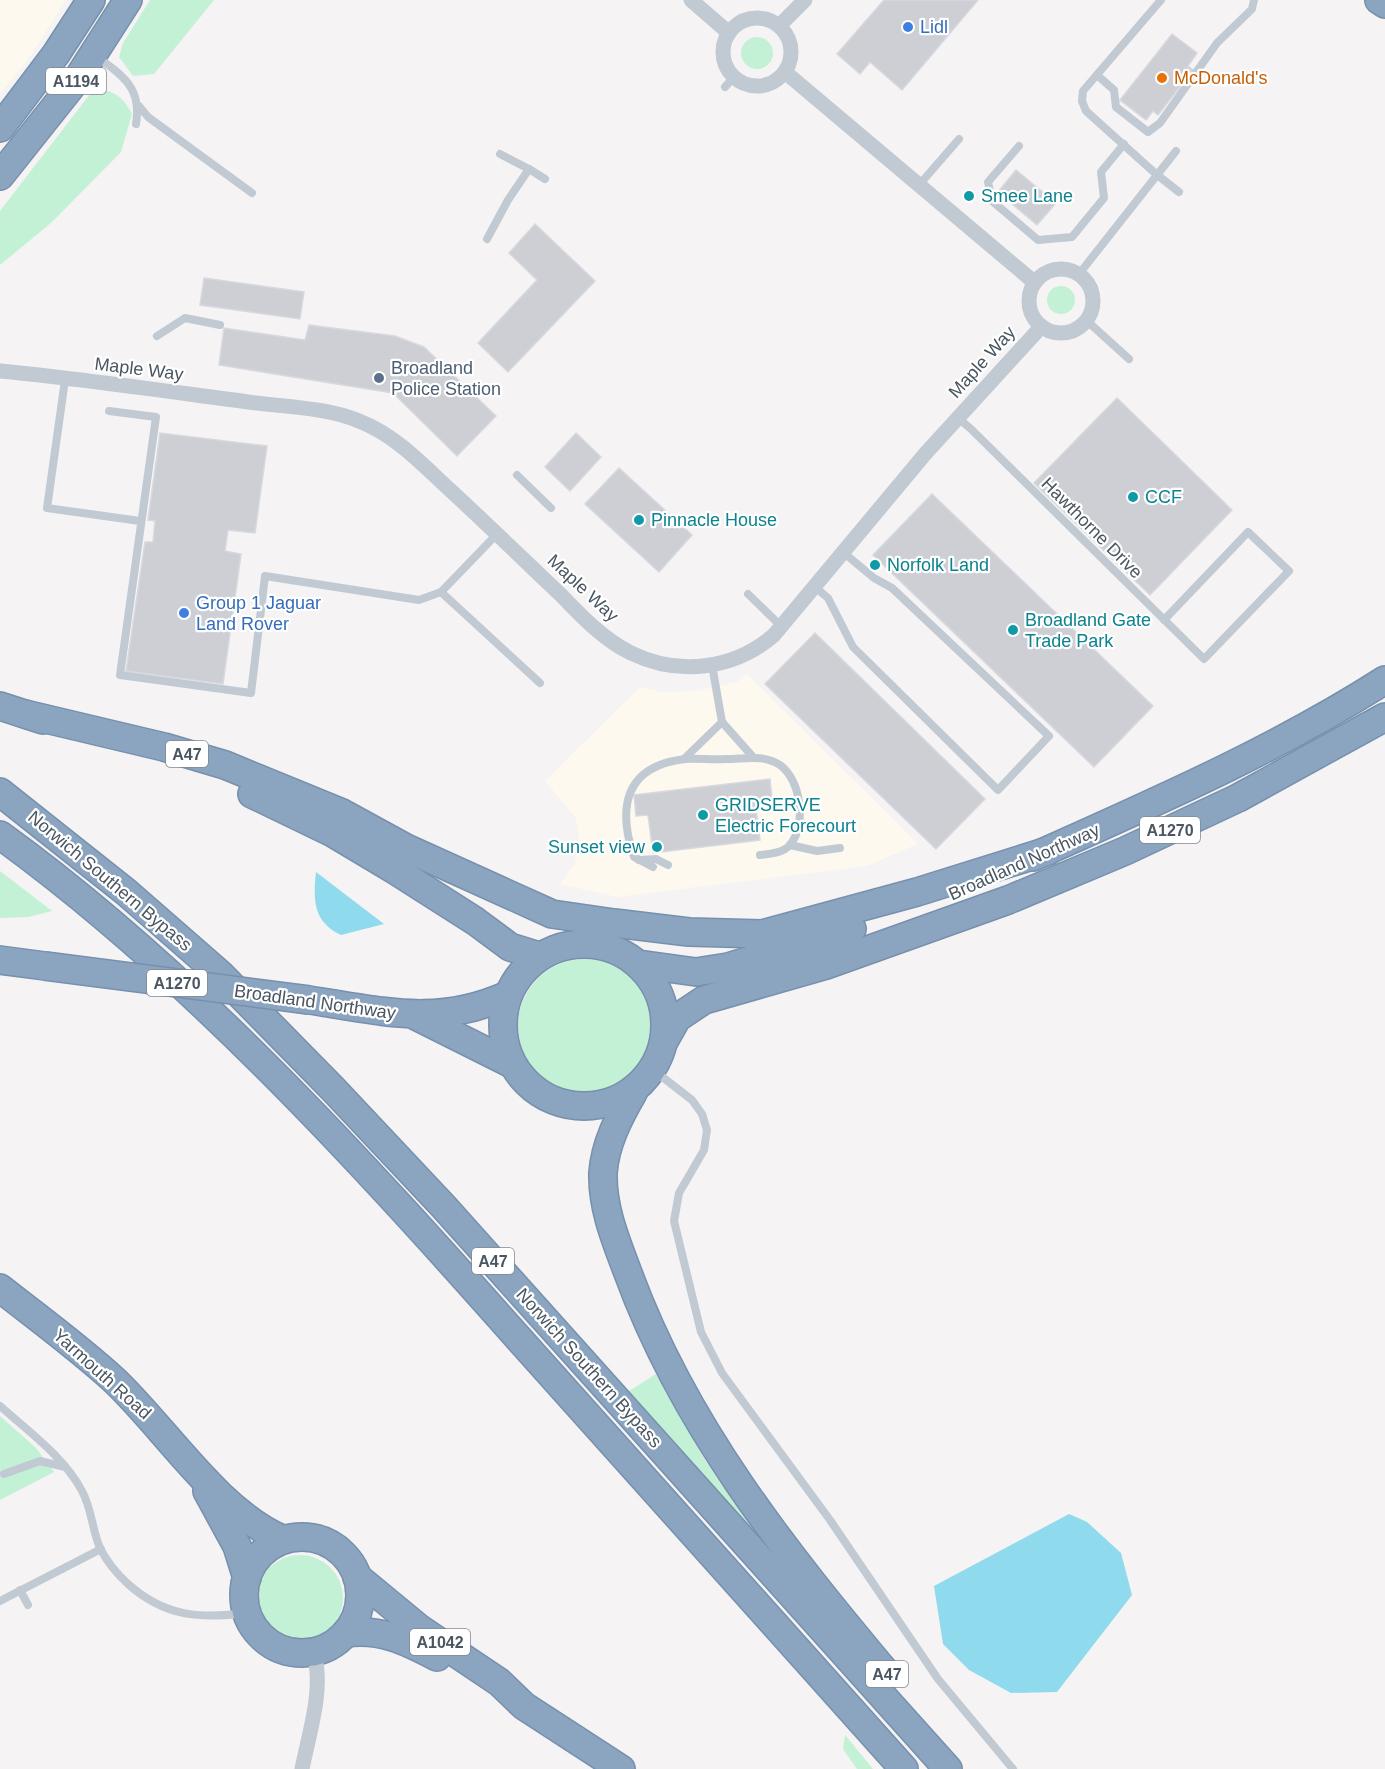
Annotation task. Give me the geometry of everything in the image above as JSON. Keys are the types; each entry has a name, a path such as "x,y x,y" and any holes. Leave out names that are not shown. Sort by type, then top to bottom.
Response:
{"highway":[{"name":"A1194","path":"0,128 56,54 91,0"},
{"name":"A1194","path":"0,176 49,118 128,0"},
{"path":"1379,0 1385,4"},
{"name":"Broadland Northway","path":"638,964 696,972 728,967 831,936 944,898 1154,804 1253,754 1385,680"},
{"name":"A47","path":"0,706 254,794 333,833 377,859 475,921 510,947 539,956"},
{"name":"A47","path":"25,714 133,739 225,765 342,813 406,848 552,914 614,923 689,932 762,934 916,892 1048,851"},
{"name":"Broadland Northway","path":"664,1041 677,1018 704,1000 826,964 1019,896 1125,851 1238,798 1385,717"},
{"name":"Norwich Southern Bypass","path":"0,792 117,885 220,974 333,1089 460,1225 948,1769"},
{"name":"Norwich Southern Bypass","path":"0,835 118,930 198,1002 339,1141 470,1283 904,1769"},
{"path":"590,944 623,954 638,964 656,986 664,1013 664,1041 652,1069 633,1093 605,1103 584,1106 562,1103 542,1095 525,1082 512,1064 502,1030 508,995 516,980 539,956 555,948 590,944"},
{"name":"Broadland Northway","path":"0,960 416,1016 469,1010 508,995"},
{"name":"Broadland Northway","path":"416,1016 512,1064"},
{"name":"A47","path":"633,1093 610,1139 603,1171 604,1191 616,1242 666,1365 700,1426 747,1497 808,1578 967,1769"},
{"name":"Yarmouth Road","path":"0,1288 114,1380 195,1468 236,1508 266,1532 282,1539"},
{"name":"Yarmouth Road","path":"195,1468 237,1546 247,1578"},
{"path":"297,1536 316,1537 333,1545 345,1555 357,1576 359,1601 355,1618 346,1633 331,1646 314,1653 292,1653 272,1645 256,1630 247,1613 247,1578 263,1553 282,1539 297,1536"},
{"name":"A1042","path":"357,1576 420,1629 499,1682 524,1706"},
{"name":"A1042","path":"346,1633 377,1632 412,1644 452,1665 492,1692 524,1706 621,1769"}],"street":[{"path":"691,0 729,33"},
{"path":"779,26 805,0"},
{"path":"755,18 765,19 779,26 789,40 791,51 785,72 766,85 729,82 723,56 729,33 745,21 755,18"},
{"path":"785,72 1034,282"},
{"path":"1063,268 1079,274 1092,290 1092,311 1087,321 1071,332 1060,333 1041,327 1033,317 1029,306 1034,282 1055,269 1063,268"},
{"name":"Maple Way","path":"0,371 329,413 357,419 395,440 574,608 628,652 662,665 679,667 730,662 757,649 782,627 958,418 1041,327"},
{"path":"302,1769 317,1692 314,1653"}],"lane":[{"path":"1161,0 1083,91 1082,101 1086,111 1179,192"},
{"path":"1097,75 1114,90 1116,107 1148,132 1160,123 1217,43 1252,9 1254,0"},
{"path":"94,54 124,79 148,117 252,193"},
{"path":"136,124 139,106"},
{"path":"919,185 959,140"},
{"path":"1019,146 988,182 992,201 1038,240 1072,237 1104,198 1101,172 1124,144"},
{"path":"1079,274 1176,151"},
{"path":"500,154 545,178"},
{"path":"487,239 508,200 529,169"},
{"path":"157,336 185,318 220,325"},
{"path":"1087,321 1130,358"},
{"path":"65,380 47,508 140,521"},
{"path":"109,411 156,417 120,675 250,693 266,576 419,600 441,592 497,534"},
{"name":"Hawthorne Drive","path":"958,418 1164,621 1204,659 1289,571 1248,532 1164,621"},
{"path":"517,476 551,508"},
{"path":"816,588 828,598 853,647 998,790 1049,736 892,588 874,579 844,553"},
{"path":"441,592 540,683"},
{"path":"748,594 782,627"},
{"path":"712,665 722,722 753,757"},
{"path":"684,759 722,722"},
{"path":"653,867 637,860 628,840 626,806 628,793 642,776 662,765 684,759 753,757 780,765 791,776 800,814 790,845 778,853 760,855"},
{"path":"790,845 817,851 840,848"},
{"path":"637,860 656,859 668,865"},
{"path":"652,1069 692,1100 702,1114 707,1130 704,1150 679,1193 674,1221 701,1332 722,1373 830,1520 938,1679 1013,1769"},
{"path":"0,1406 67,1468 83,1493 100,1549 115,1572 142,1596 165,1609 217,1617 247,1613"},
{"path":"4,1474 40,1461 67,1468"},
{"path":"0,1601 100,1549"},
{"path":"20,1590 28,1605"}],"shaded area":[{"path":"0,0 66,0 32,54 0,94"},
{"path":"747,674 918,844 867,866 617,897 560,884 575,864 579,833 575,817 545,781 640,687 661,692 696,691 737,682"}],"green space":[{"path":"150,0 214,0 154,74 133,76 119,57 123,43"},
{"path":"757,37 769,41 773,53 769,65 757,69 745,65 741,53 745,41"},
{"path":"94,89 107,91 117,96 132,114 121,152 52,222 0,265 0,211"},
{"path":"1061,286 1071,290 1075,300 1071,310 1061,314 1051,310 1047,300 1051,290"},
{"path":"0,871 52,911 28,917 0,918"},
{"path":"585,959 611,964 632,979 647,1000 652,1026 647,1052 632,1073 611,1088 585,1093 559,1088 538,1073 523,1052 518,1026 523,1000 538,979 559,964"},
{"path":"656,1374 706,1462 742,1513 801,1587 626,1393"},
{"path":"0,1416 36,1448 54,1472 0,1500"},
{"path":"300,1555 317,1558 331,1567 340,1581 343,1598 340,1615 331,1629 317,1638 300,1641 283,1638 269,1629 260,1615 257,1598 260,1581 269,1567 283,1558"},
{"path":"845,1735 873,1769 857,1769 843,1749"}],"water":[{"path":"316,872 384,924 341,935 332,930 320,917 317,909"},
{"path":"1069,1514 1087,1522 1121,1553 1132,1595 1057,1692 1011,1693 969,1670 943,1644 934,1586"}],"building":[{"name":"Lidl","path":"884,0 978,0 902,90 870,62 860,74 837,54"},
{"name":"McDonald's","path":"1172,34 1197,53 1188,66 1193,70 1158,115 1153,111 1146,120 1120,100"},
{"path":"1016,170 1056,203 1037,225 998,192"},
{"path":"535,224 595,281 508,372 478,343 537,280 509,253"},
{"path":"204,278 304,292 300,319 200,305"},
{"name":"Broadland Police Station","path":"309,325 395,336 424,347 496,416 457,456 393,393 219,365 224,328 305,340"},
{"name":"CCF","path":"1117,398 1232,510 1150,595 1034,483"},
{"name":"Group 1 Jaguar Land Rover","path":"160,433 267,446 255,533 228,530 225,551 241,554 223,684 126,671 145,542 153,542 155,521 148,520"},
{"path":"576,433 601,457 570,491 545,467"},
{"name":"Pinnacle House","path":"619,468 692,535 659,572 585,504"},
{"name":"Broadland Gate Trade Park","path":"932,494 1153,706 1094,767 873,555"},
{"path":"815,633 985,799 936,849 765,684"},
{"name":"GRIDSERVE Electric Forecourt","path":"770,779 772,799 755,802 760,840 653,853 648,815 636,816 634,795"}],"place":[{"name":"Lidl","path":"908,27"},
{"name":"McDonald's","path":"1162,78"},
{"name":"Smee Lane","path":"969,196"},
{"name":"Broadland Police Station","path":"379,378"},
{"name":"CCF","path":"1133,497"},
{"name":"Pinnacle House","path":"639,520"},
{"name":"Norfolk Land","path":"875,565"},
{"name":"Group 1 Jaguar Land Rover","path":"184,613"},
{"name":"Broadland Gate Trade Park","path":"1013,630"},
{"name":"GRIDSERVE Electric Forecourt","path":"703,815"},
{"name":"Sunset view","path":"657,847"}]}
